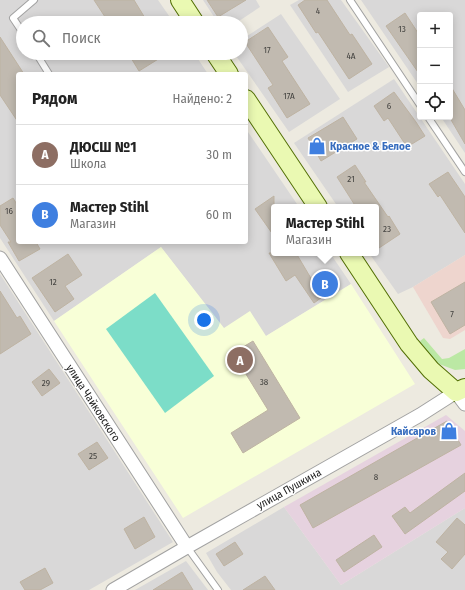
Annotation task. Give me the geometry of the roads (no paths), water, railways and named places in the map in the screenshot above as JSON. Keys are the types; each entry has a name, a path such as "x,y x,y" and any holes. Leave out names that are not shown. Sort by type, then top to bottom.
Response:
{"main road":[{"path":"180,0 190,16"},
{"path":"220,60 228,72"},
{"path":"248,102 316,204"},
{"path":"351,256 409,344 431,370 462,395"}],"street":[{"name":"улица Чайковского","path":"0,258 186,547"},
{"name":"улица Пушкина","path":"113,590 413,418 462,395"}],"lane":[{"path":"16,22 13,18 34,0"},
{"path":"350,0 417,100"},
{"path":"40,60 48,72"},
{"path":"430,120 465,172"},
{"path":"186,547 218,590"}],"place":[{"name":"Красное & Белое","path":"317,146"},
{"name":"Мастер Stihl","path":"325,284"},
{"name":"ДЮСШ №1","path":"240,360"},
{"name":"Кайсаров","path":"449,431"}]}
